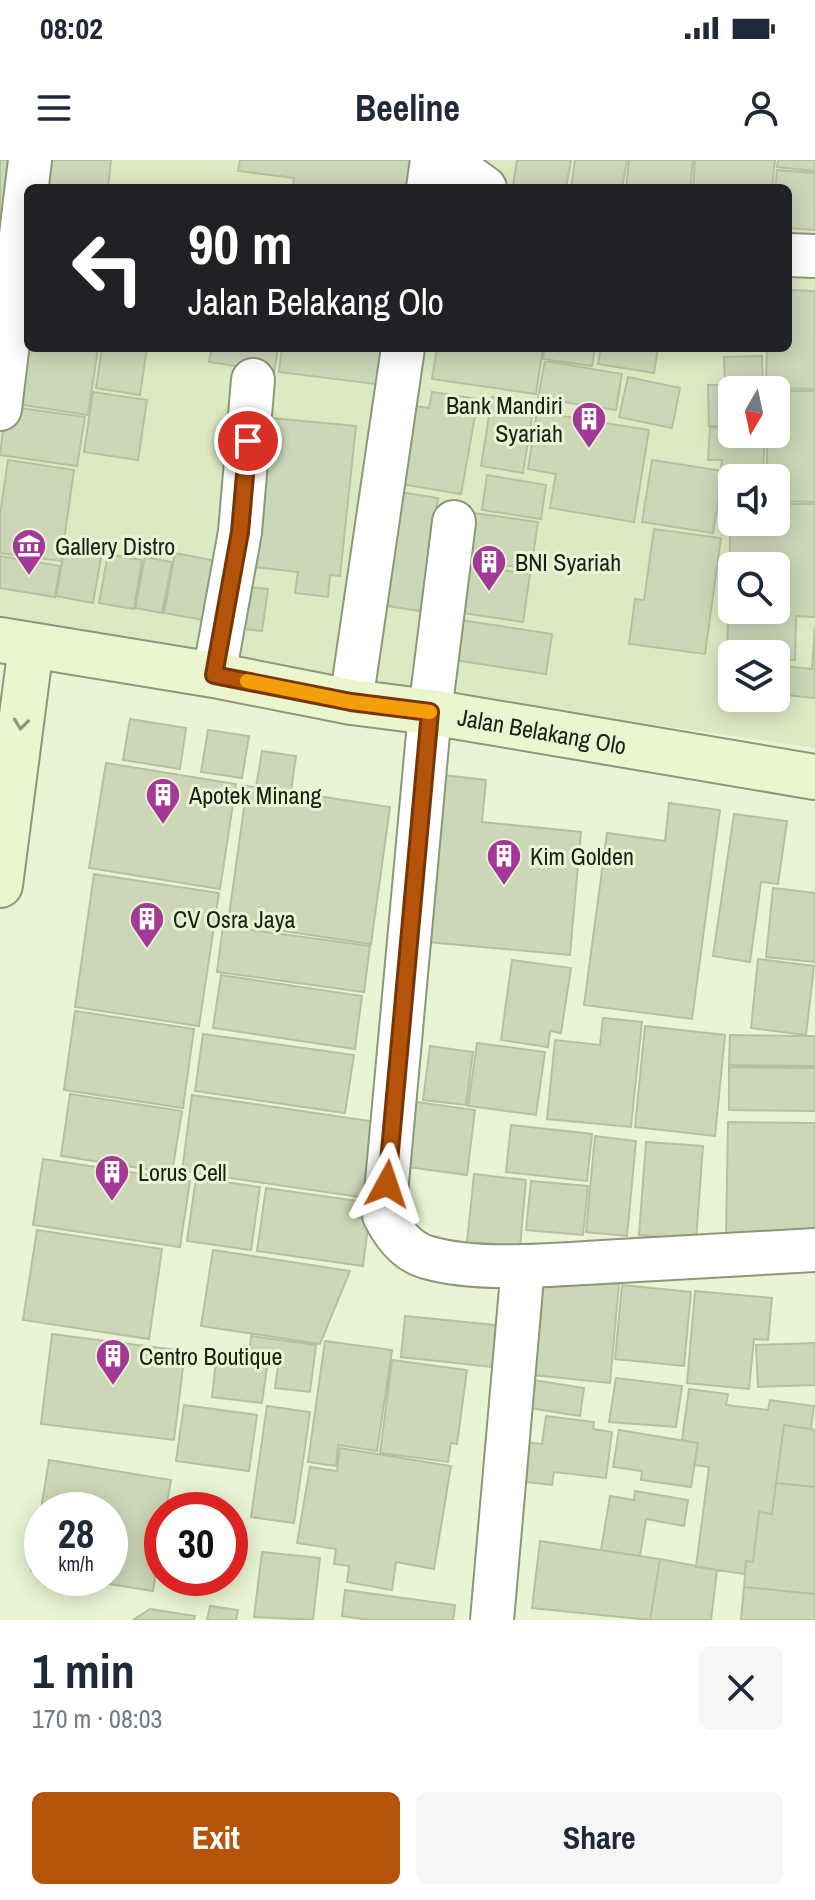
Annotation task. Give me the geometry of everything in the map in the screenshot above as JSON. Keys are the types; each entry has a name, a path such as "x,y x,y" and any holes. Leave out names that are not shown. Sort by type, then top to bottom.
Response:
{"main road":[{"name":"Jalan Belakang Olo","path":"16,643 214,675 351,702 430,712 815,777"},
{"path":"0,885 16,643"}],"street":[{"path":"27,184 30,160"},
{"path":"429,184 432,160"},
{"path":"447,160 480,184"},
{"path":"0,409 24,210"},
{"path":"792,255 815,256"},
{"path":"351,702 402,352"},
{"path":"214,675 240,532 253,380"},
{"path":"454,522 430,712 384,1215 405,1245 423,1256 450,1261 523,1266 815,1250"},
{"path":"492,1620 523,1266"}],"shaded area":[{"path":"0,160 815,160 815,748 0,630"}],"building":[{"path":"0,160 19,160 0,239"},
{"path":"37,160 111,160 108,184 33,184"},
{"path":"240,160 420,160 417,184 293,184 294,178 238,171"},
{"path":"517,160 571,160 567,184 513,184"},
{"path":"575,160 627,160 623,184 572,184"},
{"path":"629,160 693,160 690,184 626,184"},
{"path":"695,160 775,160 772,184 693,184"},
{"path":"778,160 815,160 815,171 777,167"},
{"path":"777,170 815,173 815,230 792,228 792,184 775,184"},
{"path":"792,290 815,291 815,389 790,388 790,376 766,376 767,352 792,352"},
{"path":"26,352 97,352 88,415 4,402"},
{"path":"101,352 146,352 140,395 96,388"},
{"path":"211,352 277,352 274,372 209,362"},
{"path":"282,352 395,352 391,386 279,372"},
{"path":"436,352 542,352 536,394 432,379"},
{"path":"544,352 594,352 592,366 543,359"},
{"path":"600,352 657,352 654,373 598,364"},
{"path":"762,356 763,376 725,376 724,357"},
{"path":"545,361 622,374 616,410 538,398"},
{"path":"628,377 680,388 672,428 619,417"},
{"path":"708,385 718,385 718,426 709,426"},
{"path":"790,391 815,391 815,502 790,501 790,464 767,464 767,448 790,448"},
{"path":"93,392 147,400 138,460 84,452"},
{"path":"432,392 478,399 461,494 389,482 402,404 429,408"},
{"path":"492,397 534,404 523,473 481,466"},
{"path":"6,406 85,417 77,466 0,455"},
{"name":"Bank Mandiri Syariah","path":"537,412 649,430 634,522 550,508 556,474 528,469"},
{"path":"271,418 356,426 340,576 330,575 328,597 295,593 298,572 255,567"},
{"path":"710,427 718,427 718,448 764,448 763,464 722,464 722,460 708,460"},
{"name":"Gallery Distro","path":"8,460 74,470 61,561 0,553 0,515"},
{"path":"652,460 718,470 718,502 713,533 642,522"},
{"path":"487,475 546,485 541,519 482,510"},
{"path":"393,491 438,498 420,611 374,604"},
{"path":"790,504 815,504 815,617 796,616 795,660 790,660 790,640 727,640 728,624 790,624 790,552 730,552 730,536 790,536"},
{"path":"459,511 538,522 531,569 453,558"},
{"path":"654,529 721,538 705,654 629,644 635,599 644,600"},
{"path":"65,546 102,552 93,603 56,596"},
{"path":"175,553 221,562 210,621 164,613"},
{"path":"108,554 142,560 134,609 99,603"},
{"name":"Gallery Distro","path":"0,556 60,566 55,597 0,588"},
{"path":"145,557 172,562 162,613 135,608"},
{"name":"BNI Syariah","path":"456,564 530,574 523,622 449,611"},
{"path":"239,586 268,589 262,631 234,628"},
{"path":"447,618 552,634 546,674 441,658"},
{"path":"815,627 815,698 790,695 790,667 812,669"},
{"path":"130,719 186,728 180,769 123,760"},
{"path":"208,730 249,736 242,778 201,772"},
{"path":"262,751 296,756 291,792 390,807 371,944 228,923 247,786 256,787"},
{"name":"Apotek Minang","path":"106,763 236,784 220,889 89,868"},
{"name":"Kim Golden","path":"443,775 486,780 482,822 581,832 570,955 427,942"},
{"path":"669,803 720,810 692,1019 584,1005 607,833 665,841"},
{"path":"734,814 787,821 778,884 761,882 750,962 713,956"},
{"name":"CV Osra Jaya","path":"94,874 219,893 199,1026 75,1007"},
{"path":"773,888 815,893 815,962 766,957"},
{"path":"223,926 370,946 364,992 217,972"},
{"path":"758,959 814,966 806,1035 751,1028"},
{"path":"512,960 571,968 561,1033 550,1031 548,1047 501,1040"},
{"path":"221,975 362,996 355,1049 213,1028"},
{"path":"75,1011 194,1029 183,1108 64,1090"},
{"path":"603,1018 642,1022 631,1127 547,1119 555,1040 600,1045"},
{"path":"645,1026 725,1035 715,1136 635,1127"},
{"path":"203,1034 354,1055 345,1113 195,1091"},
{"path":"730,1035 815,1036 815,1066 729,1065"},
{"path":"477,1043 545,1052 536,1115 468,1106"},
{"path":"430,1046 473,1052 466,1105 423,1100"},
{"path":"729,1067 815,1068 815,1111 729,1110"},
{"path":"70,1094 182,1111 172,1173 61,1156"},
{"path":"192,1095 377,1122 367,1198 182,1171"},
{"path":"409,1101 475,1110 467,1175 400,1166"},
{"path":"728,1122 815,1123 815,1240 726,1238"},
{"path":"511,1125 592,1134 587,1181 506,1172"},
{"path":"595,1136 636,1141 627,1236 586,1232"},
{"path":"646,1142 703,1146 696,1240 639,1235"},
{"name":"Lorus Cell","path":"43,1159 190,1181 180,1247 33,1225"},
{"path":"474,1174 526,1180 520,1248 467,1243"},
{"path":"196,1178 260,1187 251,1250 187,1241"},
{"path":"531,1181 588,1186 583,1235 526,1230"},
{"path":"266,1188 358,1201 355,1217 369,1219 363,1266 257,1251"},
{"path":"37,1230 162,1249 149,1339 23,1320"},
{"path":"213,1250 350,1271 320,1344 201,1326"},
{"path":"533,1275 619,1284 610,1383 523,1374"},
{"path":"622,1285 691,1292 684,1366 615,1359"},
{"path":"695,1291 772,1298 768,1340 754,1339 749,1389 687,1383"},
{"path":"405,1316 505,1326 501,1368 401,1357"},
{"name":"Centro Boutique","path":"52,1334 185,1351 174,1440 41,1424"},
{"path":"251,1336 316,1345 310,1392 275,1388 278,1366 248,1363"},
{"path":"325,1341 392,1350 377,1451 338,1445 336,1466 308,1462"},
{"path":"815,1343 815,1385 758,1387 756,1345"},
{"path":"217,1351 246,1355 245,1365 267,1367 262,1403 212,1397"},
{"path":"392,1360 467,1370 457,1444 451,1443 448,1462 380,1453"},
{"path":"616,1378 682,1386 676,1427 609,1422"},
{"path":"527,1379 584,1388 580,1416 523,1407"},
{"path":"689,1389 728,1394 726,1405 768,1410 770,1400 814,1406 811,1429 784,1425 772,1514 759,1512 753,1562 746,1561 745,1574 696,1567 709,1467 694,1465 698,1443 682,1440"},
{"path":"184,1405 257,1415 249,1471 176,1461"},
{"path":"267,1406 310,1412 294,1523 251,1517"},
{"path":"546,1416 594,1422 593,1429 612,1432 606,1478 554,1472 552,1485 518,1481 523,1442 542,1444"},
{"path":"784,1425 815,1430 815,1487 776,1483"},
{"path":"619,1430 698,1443 691,1487 641,1480 642,1471 613,1467"},
{"path":"340,1448 451,1466 434,1569 396,1562 392,1590 347,1582 349,1566 334,1564 336,1549 297,1543 310,1467 337,1471"},
{"path":"49,1460 171,1480 169,1492 144,1492 144,1590 128,1587 128,1492 44,1492"},
{"path":"776,1483 815,1487 815,1594 744,1587 746,1561 753,1562 759,1512 772,1514"},
{"path":"635,1491 688,1500 684,1526 646,1519 640,1556 601,1550 610,1496 634,1500"},
{"path":"540,1541 660,1559 650,1620 532,1608"},
{"path":"262,1552 320,1558 313,1620 254,1617"},
{"path":"660,1559 717,1570 711,1620 650,1620"},
{"path":"744,1587 815,1594 815,1620 741,1620"},
{"path":"345,1590 455,1605 453,1620 369,1620 342,1616"},
{"path":"210,1606 238,1610 236,1620 207,1620"},
{"path":"150,1609 195,1616 194,1620 133,1620"}],"slow traffic":[{"path":"247,681 351,702 430,712"}],"place":[{"name":"Bank Mandiri Syariah","path":"589,450"},
{"name":"Gallery Distro","path":"29,577"},
{"name":"BNI Syariah","path":"489,593"},
{"name":"Apotek Minang","path":"163,826"},
{"name":"Kim Golden","path":"504,887"},
{"name":"CV Osra Jaya","path":"147,950"},
{"name":"Lorus Cell","path":"112,1203"},
{"name":"Centro Boutique","path":"113,1387"}],"route":[{"path":"248,441 240,532 214,675 351,702 430,712 387,1184"}]}
